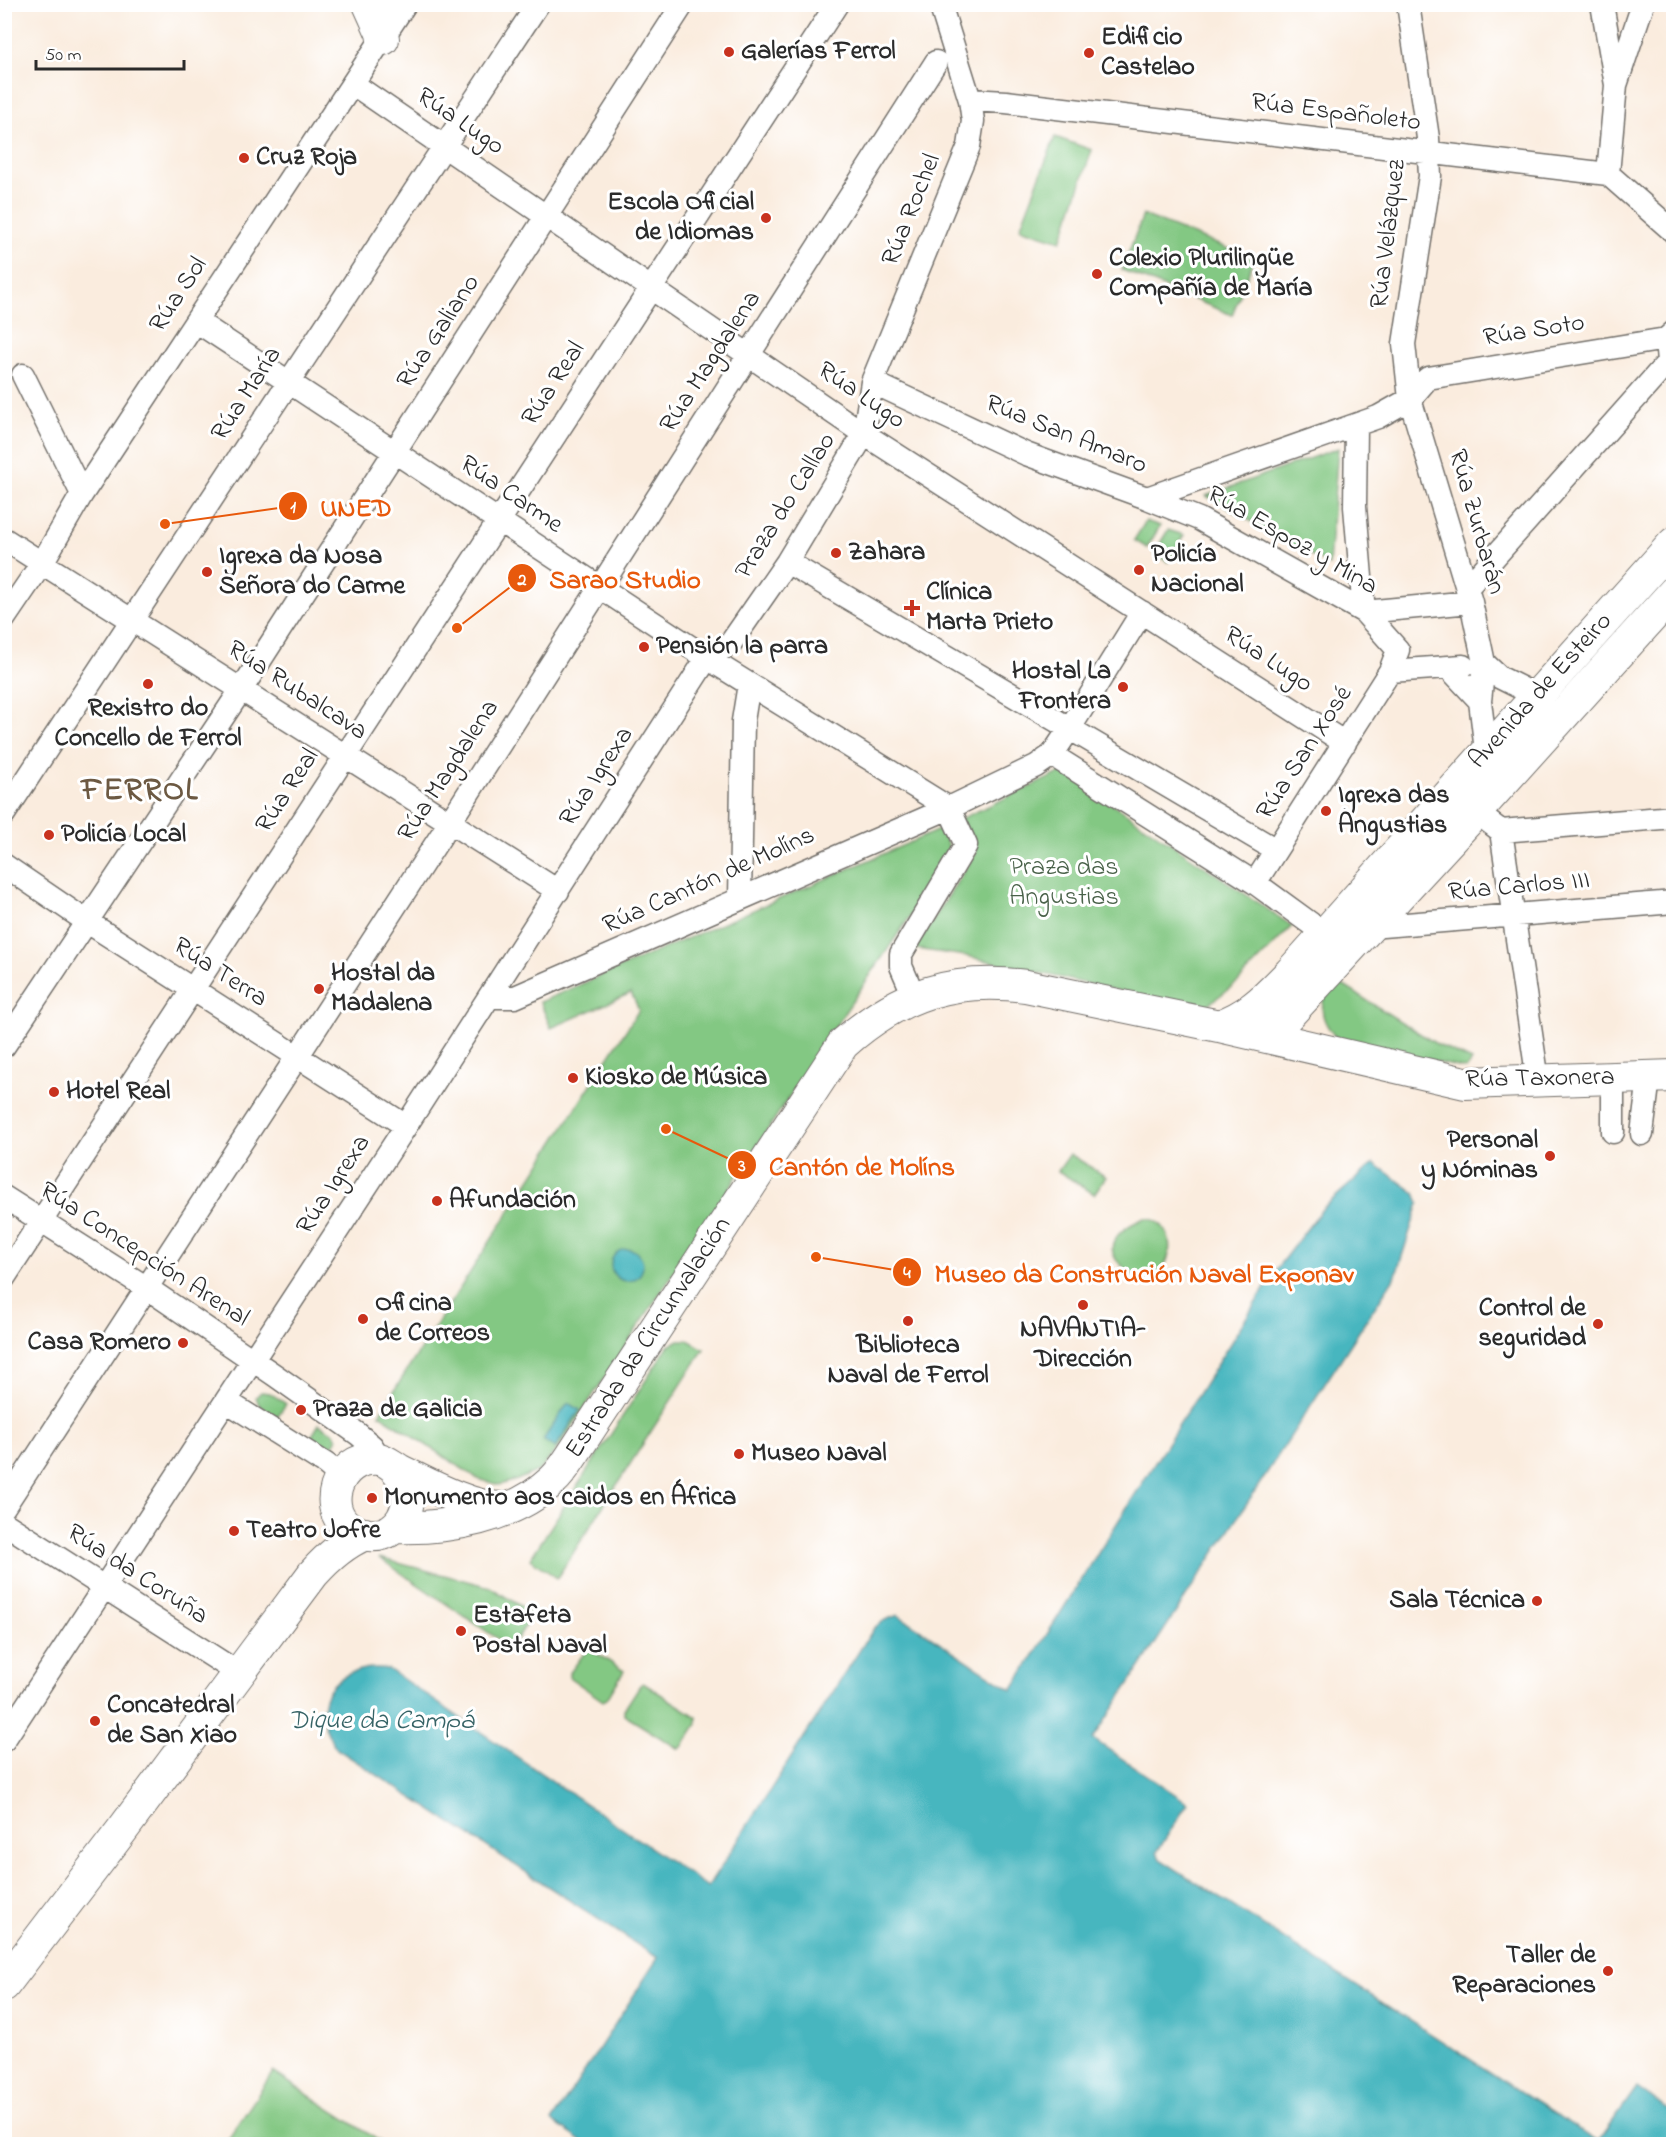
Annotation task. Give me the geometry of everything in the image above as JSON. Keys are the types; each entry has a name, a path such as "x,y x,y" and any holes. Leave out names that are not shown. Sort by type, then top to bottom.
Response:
{"main road":[{"path":"369,4 383,39"},
{"name":"Avenida de Esteiro","path":"1302,980 1325,934 1674,543"},
{"name":"Avenida de Esteiro","path":"1302,980 1370,927 1476,813 1674,592"},
{"path":"1219,1026 1237,1019 1302,980"},
{"path":"1268,1037 1302,980"},
{"path":"1302,980 1320,1030 1334,1052"},
{"name":"Estrada da Circunvalación","path":"380,1531 445,1525 470,1520 510,1507 538,1492 554,1479 573,1454 843,1044 889,1008 914,996 941,988 1003,984 1026,986 1268,1037"},
{"name":"Rúa Taxonera","path":"1268,1037 1465,1083 1661,1077"},
{"path":"313,1574 323,1553 345,1470 356,1463 368,1460 388,1464 485,1507 510,1507"},
{"path":"4,1985 313,1574 327,1558 354,1539 380,1531 403,1519 408,1508 408,1486 388,1464"},
{"path":"337,1494 339,1516 350,1528 380,1531"}],"street":[{"name":"Rúa Sol","path":"4,619 42,563 82,494 405,4"},
{"name":"Rúa María","path":"4,814 538,4"},
{"name":"Rúa Galiano","path":"4,1046 241,690 683,4"},
{"name":"Rúa Real","path":"4,1278 837,4"},
{"name":"Rúa Rochel","path":"864,434 872,382 969,146 973,121 970,99 940,4"},
{"name":"Rúa Velázquez","path":"1408,4 1429,153 1430,176 1404,344 1410,399"},
{"path":"1602,4 1616,85"},
{"path":"1642,4 1616,85 1608,174 1674,232"},
{"name":"Rúa Magdalena","path":"4,1507 450,822 936,62"},
{"name":"Rúa Lugo","path":"353,84 864,434 1345,743"},
{"name":"Rúa Españoleto","path":"970,99 1608,174"},
{"name":"Rúa Carme","path":"196,321 706,658 949,808"},
{"path":"1356,426 1355,507 1364,612 1469,595 1668,362 1670,336"},
{"name":"Rúa Soto","path":"1410,399 1428,378 1670,336"},
{"path":"23,375 82,494"},
{"name":"Rúa San Amaro","path":"872,382 1026,454 1147,498 1356,426 1410,399"},
{"name":"Rúa Zurbarán","path":"1410,399 1469,595 1484,663 1480,701 1486,751"},
{"name":"Praza do Callao","path":"706,658 730,644 787,562 864,434"},
{"name":"Rúa Espoz y Mina","path":"1147,498 1199,519 1364,612 1398,650"},
{"name":"Rúa Rubalcava","path":"4,539 558,891"},
{"path":"787,562 1276,850"},
{"path":"914,996 901,966 902,954 966,845 949,808 1036,766 1052,755 1142,612"},
{"name":"Rúa San Xosé","path":"1255,883 1390,671 1398,650"},
{"name":"Rúa Igrexa","path":"4,1740 406,1126 706,658"},
{"path":"1390,671 1449,668 1484,663 1499,677 1537,696"},
{"path":"1449,668 1480,701"},
{"path":"740,899 743,721 749,684"},
{"path":"1052,755 1255,883 1325,934"},
{"name":"Rúa Cantón de Molíns","path":"489,998 515,997 949,808"},
{"path":"1476,813 1501,831 1670,813"},
{"path":"1501,831 1538,1081"},
{"name":"Rúa Terra","path":"4,865 86,921 406,1126"},
{"name":"Rúa Carlos III","path":"1370,927 1674,902"},
{"path":"1642,1134 1661,1077"},
{"path":"1613,1078 1613,1132"},
{"name":"Rúa Concepción Arenal","path":"4,1197 147,1288 252,1360"},
{"path":"252,1360 358,1434 388,1464"},
{"path":"226,1401 332,1469 337,1494"},
{"name":"Rúa da Coruña","path":"4,1523 240,1674"}],"green space":[{"path":"1055,137 1092,150 1061,241 1020,228"},
{"path":"1143,215 1254,259 1232,315 1122,270"},
{"path":"1338,448 1329,565 1206,496"},
{"path":"1146,521 1160,526 1147,548 1134,540"},
{"path":"1168,530 1184,535 1168,562 1154,553"},
{"name":"Praza das Angustias","path":"1064,771 1292,926 1238,982 1201,1010 966,956 915,949 976,852 960,819"},
{"path":"941,829 952,855 845,1012 561,1444 540,1470 499,1485 478,1479 379,1414 639,1010 631,993 551,1028 540,1002"},
{"path":"1333,979 1438,1045 1472,1061 1466,1069 1337,1039 1326,1023 1322,1010 1325,996"},
{"path":"1070,1154 1106,1177 1094,1194 1058,1171"},
{"path":"1145,1218 1158,1223 1166,1232 1169,1244 1168,1257 1163,1268 1154,1275 1142,1277 1127,1270 1118,1262 1112,1247 1120,1233"},
{"path":"679,1340 688,1340 704,1349 557,1578 530,1559 668,1346"},
{"path":"261,1392 270,1393 286,1404 277,1417 259,1405 256,1397"},
{"path":"319,1424 334,1433 337,1439 331,1447 328,1448 311,1437"},
{"path":"379,1558 490,1587 533,1614 511,1648"},
{"path":"588,1648 624,1671 607,1699 603,1701 569,1677"},
{"path":"643,1683 697,1717 697,1724 679,1749 624,1715 624,1710"},
{"path":"273,2072 384,2144 225,2144"}],"water":[{"name":"Dique da Campá","path":"1374,1163 1415,1193 1419,1203 1396,1275 1093,1739 1188,1803 1157,1852 1160,1859 1598,2142 1637,2087 1673,2113 1673,2144 586,2144 552,2121 658,1958 337,1749 329,1737 323,1719 324,1702 335,1683 344,1676 365,1669 388,1669 708,1887 874,1628 885,1620 898,1615 1012,1690 1280,1264 1323,1208"},
{"path":"627,1249 639,1253 643,1265 639,1277 627,1281 615,1277 611,1265 615,1253"},
{"path":"568,1403 580,1410 555,1448 543,1440"}],"place":[{"name":"Galerías Ferrol","path":"729,52"},
{"name":"Edificio Castelao","path":"1089,53"},
{"name":"Cruz Roja","path":"244,158"},
{"name":"Escola Oficial de Idiomas","path":"766,218"},
{"name":"Colexio Plurilingüe Compañía de María","path":"1097,274"},
{"name":"UNED","path":"165,524"},
{"name":"Zahara","path":"836,553"},
{"name":"Policía Nacional","path":"1139,570"},
{"name":"Igrexa da Nosa Señora do Carme","path":"207,572"},
{"name":"Clínica Marta Prieto","path":"912,608"},
{"name":"Sarao Studio","path":"457,628"},
{"name":"Pensión la parra","path":"644,647"},
{"name":"Rexistro do Concello de Ferrol","path":"148,684"},
{"name":"Hostal La Frontera","path":"1123,687"},
{"name":"Igrexa das Angustias","path":"1326,811"},
{"name":"Policía Local","path":"49,835"},
{"name":"Hostal da Madalena","path":"319,989"},
{"name":"Kiosko de Música","path":"573,1078"},
{"name":"Hotel Real","path":"54,1092"},
{"name":"Cantón de Molíns","path":"666,1129"},
{"name":"Personal y Nóminas","path":"1550,1156"},
{"name":"Afundación","path":"437,1201"},
{"name":"Museo da Construción Naval Exponav","path":"816,1257"},
{"name":"NAVANTIA- Dirección","path":"1083,1305"},
{"name":"Oficina de Correos","path":"363,1319"},
{"name":"Biblioteca Naval de Ferrol","path":"908,1321"},
{"name":"Control de seguridad","path":"1598,1324"},
{"name":"Casa Romero","path":"183,1343"},
{"name":"Praza de Galicia","path":"301,1410"},
{"name":"Museo Naval","path":"739,1454"},
{"name":"Monumento aos caidos en África","path":"372,1498"},
{"name":"Teatro Jofre","path":"234,1531"},
{"name":"Sala Técnica","path":"1537,1601"},
{"name":"Estafeta Postal Naval","path":"461,1631"},
{"name":"Concatedral de San Xiao","path":"95,1721"},
{"name":"Taller de Reparaciones","path":"1608,1971"}],"district":[{"name":"FERROL","path":"140,791"}]}
